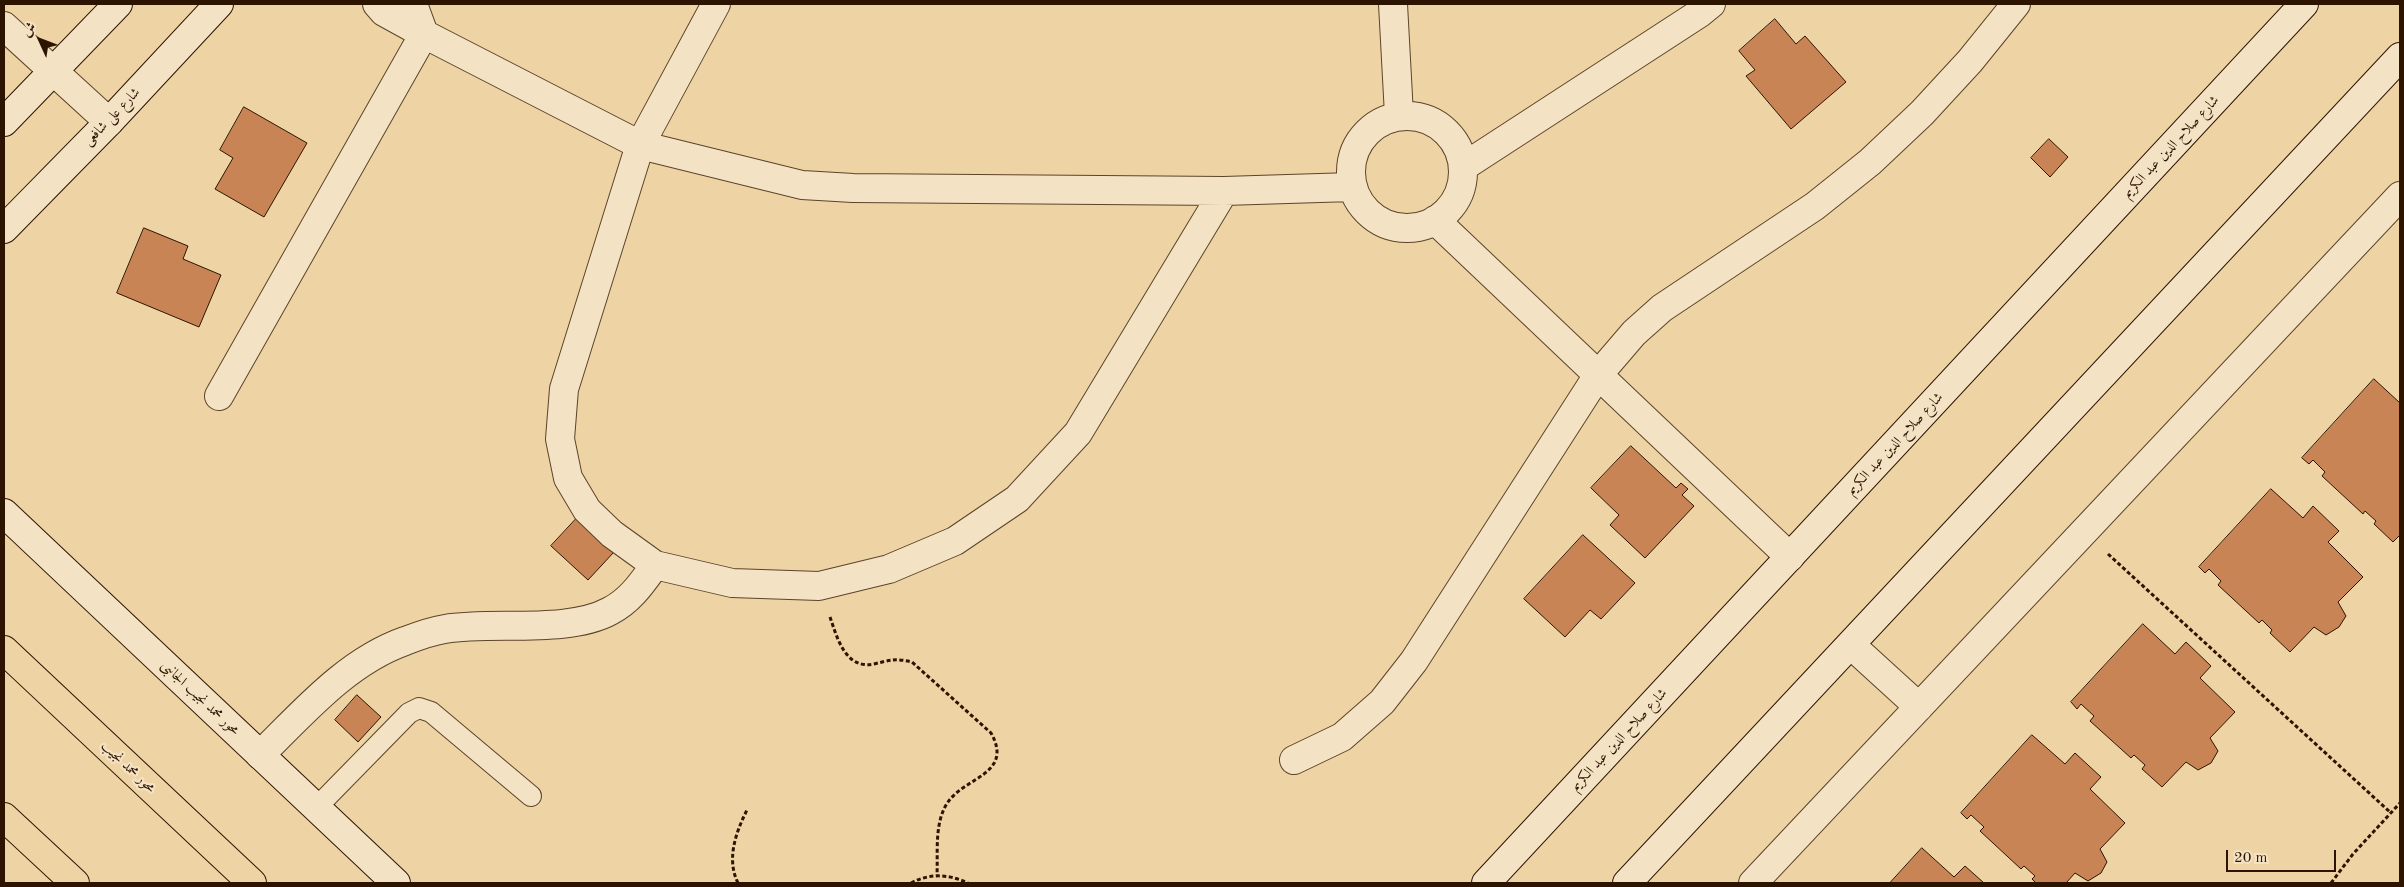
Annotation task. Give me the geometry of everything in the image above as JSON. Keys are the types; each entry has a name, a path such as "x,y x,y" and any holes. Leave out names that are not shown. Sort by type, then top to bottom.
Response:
{"main road":[{"name":"محور محمد نجيب","path":"4,650 252,883"},
{"path":"4,817 75,883"}],"street":[{"path":"4,122 118,4"},
{"name":"شارع على شافعى","path":"4,229 109,122 219,4"},
{"path":"377,4 384,12 424,34 640,145 802,185 854,188 1224,191 1352,187"},
{"path":"219,396 424,34 413,4"},
{"path":"716,4 640,145 564,389 560,439 568,478 587,510 612,534 655,565 732,583 819,586 889,569 955,541 1017,499 1078,433 1224,191"},
{"path":"1393,4 1399,115"},
{"path":"1463,167 1711,4"},
{"path":"1294,760 1342,737 1382,702 1414,660 1598,375 1634,333 1662,308 1815,206 1870,162 1922,113 1952,81 2016,4"},
{"name":"شارع صلاح الدين عبد الكريم","path":"1486,883 2304,4"},
{"path":"4,26 109,122"},
{"path":"1627,883 1852,645 2400,57"},
{"path":"1399,115 1418,116 1435,122 1449,134 1459,149 1463,167 1462,183 1457,198 1448,211 1435,220 1419,227 1402,228 1385,224 1371,215 1359,202 1352,187 1351,163 1360,140 1377,124 1399,115"},
{"path":"1753,883 2400,196"},
{"path":"1435,220 1790,557"},
{"name":"محور محمد نجيب الجانبى","path":"4,513 396,883"},
{"path":"260,755 330,686 364,661 404,641 444,629 580,622 610,611 636,592 655,565"},
{"path":"1852,645 1919,707"}],"lane":[{"path":"316,808 409,713 418,708 431,712 531,796"}],"path":[{"path":"2083,532 2391,812"},
{"path":"819,586 841,647 848,657 859,664 871,665 898,658 912,662 991,733 997,743 998,755 994,765 986,774 960,788 947,803 939,822 937,875"},
{"path":"2330,883 2353,854 2400,803"},
{"path":"738,883 732,855 736,831 747,810"},
{"path":"911,883 924,877 937,875 955,877 968,883"}],"building":[{"path":"1775,19 1796,44 1805,36 1846,82 1791,129 1746,76 1755,70 1739,51"},
{"path":"244,107 307,143 264,217 215,189 233,158 220,150"},
{"path":"2049,139 2068,157 2050,177 2031,158"},
{"path":"144,228 188,246 183,259 221,275 199,327 117,293"},
{"path":"2374,379 2400,403 2400,535 2393,542 2374,524 2376,521 2365,511 2363,514 2322,476 2325,472 2313,460 2309,464 2302,458"},
{"path":"1631,446 1676,488 1681,483 1688,489 1682,495 1694,506 1645,558 1610,525 1619,515 1591,488"},
{"path":"2271,489 2303,518 2313,506 2339,531 2328,542 2363,577 2338,602 2346,616 2339,627 2326,635 2314,627 2290,652 2270,633 2272,630 2262,620 2259,623 2218,585 2221,581 2209,569 2205,573 2199,567"},
{"path":"577,518 614,552 588,580 551,546"},
{"path":"1583,535 1635,583 1601,619 1590,610 1565,637 1524,599"},
{"path":"2143,624 2175,654 2186,642 2211,666 2200,678 2235,712 2210,738 2218,751 2211,763 2198,770 2186,762 2162,787 2142,769 2145,765 2134,755 2131,758 2090,721 2094,716 2081,704 2077,709 2071,702"},
{"path":"357,695 381,717 358,742 335,720"},
{"path":"2032,735 2065,764 2075,753 2101,777 2090,789 2125,823 2100,849 2107,862 2101,873 2088,881 2075,873 2066,883 2036,883 2032,879 2035,876 2024,866 2021,869 1980,831 1984,827 1971,815 1967,819 1961,813"},
{"path":"1922,848 1954,877 1965,866 1984,883 1890,883"}]}
